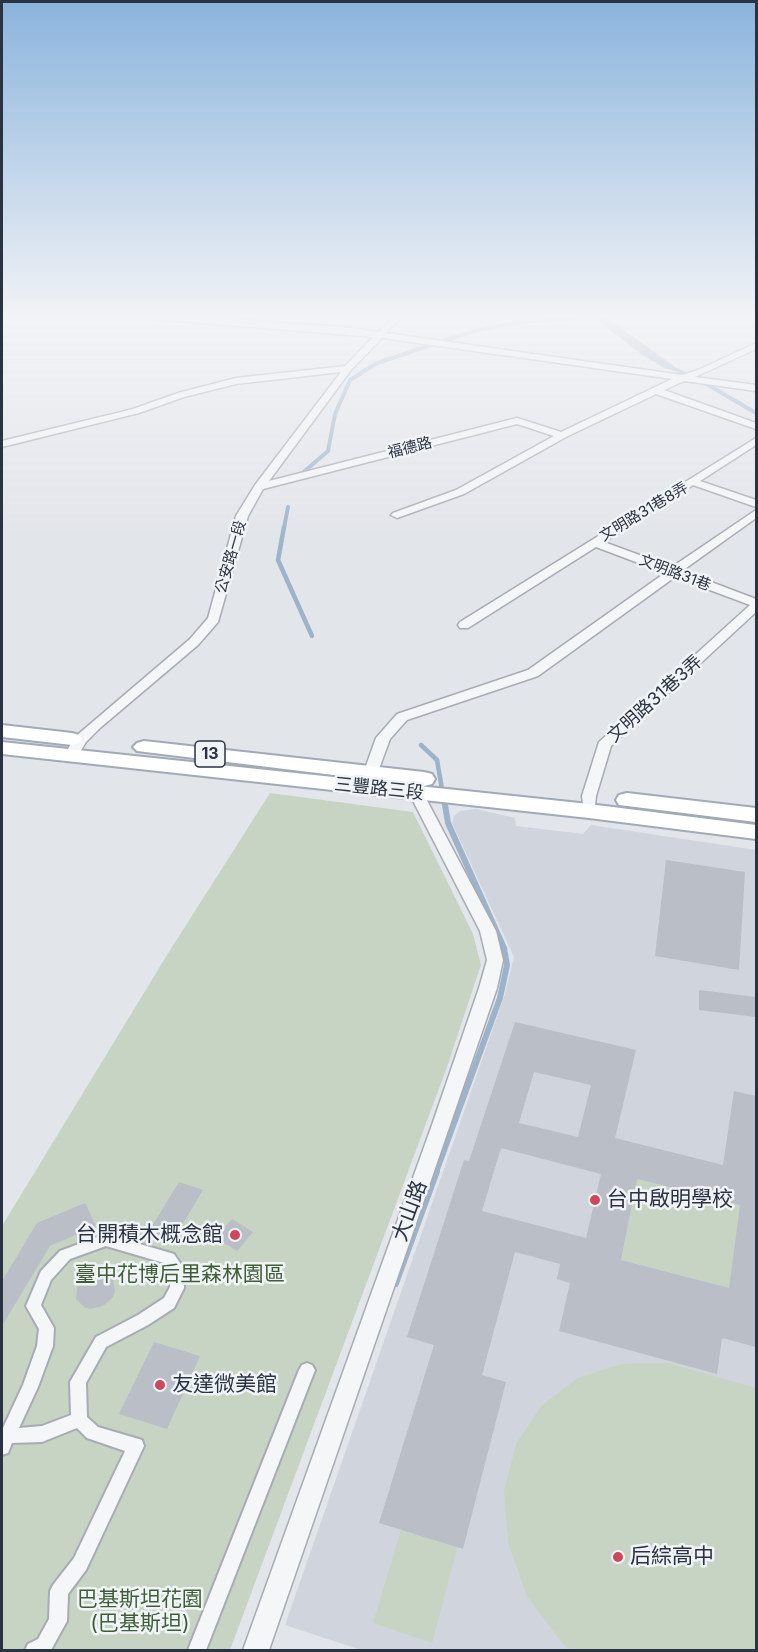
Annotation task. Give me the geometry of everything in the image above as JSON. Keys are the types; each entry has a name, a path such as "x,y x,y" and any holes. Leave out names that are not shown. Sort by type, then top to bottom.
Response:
{"main road":[{"name":"三豐路三段","path":"2,731 76,747 368,781 589,803 756,815"},
{"name":"三豐路三段","path":"2,748 76,747"},
{"name":"三豐路三段","path":"589,803 756,832"}],"street":[{"path":"2,444 135,411 188,393"},
{"name":"公安路一段","path":"76,747 194,642 214,619 242,516 259,487 329,393"},
{"path":"397,515 460,492 561,435 649,393"},
{"path":"664,393 756,426"},
{"name":"福德路","path":"259,487 517,421 561,435"},
{"name":"文明路31巷8弄","path":"464,625 756,441"},
{"path":"694,482 756,504"},
{"path":"368,781 383,738 402,717 534,673 756,513"},
{"name":"文明路31巷","path":"594,542 756,605"},
{"name":"文明路31巷3弄","path":"589,803 604,745 756,605"},
{"name":"大山路","path":"256,1650 441,1125 488,988 495,960 488,931 417,786"},
{"path":"4,1442 30,1387 45,1346 47,1328 33,1306 46,1276 65,1256 106,1240 169,1258 177,1269 177,1288 169,1303 143,1320 101,1342 78,1382 79,1420 93,1433 136,1446 80,1564 59,1591 58,1621 44,1645 34,1650"},
{"path":"197,1650 307,1370"},
{"path":"4,1442 42,1434 79,1420"}],"shaded area":[{"name":"台中啟明學校","path":"476,809 515,818 516,826 583,834 591,825 756,850 756,1650 361,1650 285,1625 505,994 514,957 452,823 454,816 460,811"}],"green space":[{"name":"臺中花博后里森林園區","path":"270,793 413,812 473,934 481,965 447,1067 230,1650 2,1650 2,1226 167,955"},
{"path":"637,1179 740,1205 729,1288 621,1260"},
{"name":"后綜高中","path":"668,1363 756,1388 756,1650 571,1650 562,1643 527,1596 508,1543 504,1491 516,1444 542,1405 578,1378 621,1364"},
{"path":"405,1516 461,1534 432,1643 373,1623"}],"building":[{"path":"666,860 745,872 739,970 655,956"},
{"path":"699,990 756,997 756,1017 699,1010"},
{"path":"515,1022 636,1050 615,1138 723,1165 734,1091 756,1096 756,1347 722,1338 717,1374 559,1331 570,1283 557,1279 560,1264 515,1252 482,1375 506,1382 463,1549 379,1523 434,1345 407,1337 464,1160 469,1161","holes":["534,1072 591,1085 578,1137 519,1123","501,1148 601,1174 586,1238 482,1211","637,1179 740,1205 729,1288 621,1260"]},
{"path":"179,1182 203,1190 173,1240 149,1231"},
{"path":"85,1203 96,1226 50,1246 2,1326 2,1281 37,1223"},
{"name":"台開積木概念館","path":"232,1219 253,1232 237,1251 216,1238"},
{"path":"97,1273 109,1276 113,1280 115,1291 113,1297 103,1306 90,1309 84,1307 76,1299 77,1287 85,1278"},
{"name":"友達微美館","path":"154,1342 200,1356 167,1429 119,1414"}],"waterway":[{"path":"299,476 328,451 335,414 344,393"},
{"path":"722,393 756,413"},
{"path":"284,528 288,507"},
{"path":"284,527 278,560 312,636"},
{"path":"421,745 437,760 445,807"},
{"path":"436,1172 500,998 507,965 504,948 448,823 445,805"},
{"path":"395,1283 436,1171"}],"place":[{"name":"台中啟明學校","path":"595,1200"},
{"name":"台開積木概念館","path":"235,1235"},
{"name":"友達微美館","path":"160,1385"},
{"name":"后綜高中","path":"618,1557"}],"park label":[{"name":"巴基斯坦花園 (巴基斯坦)","path":"140,1612"}]}
